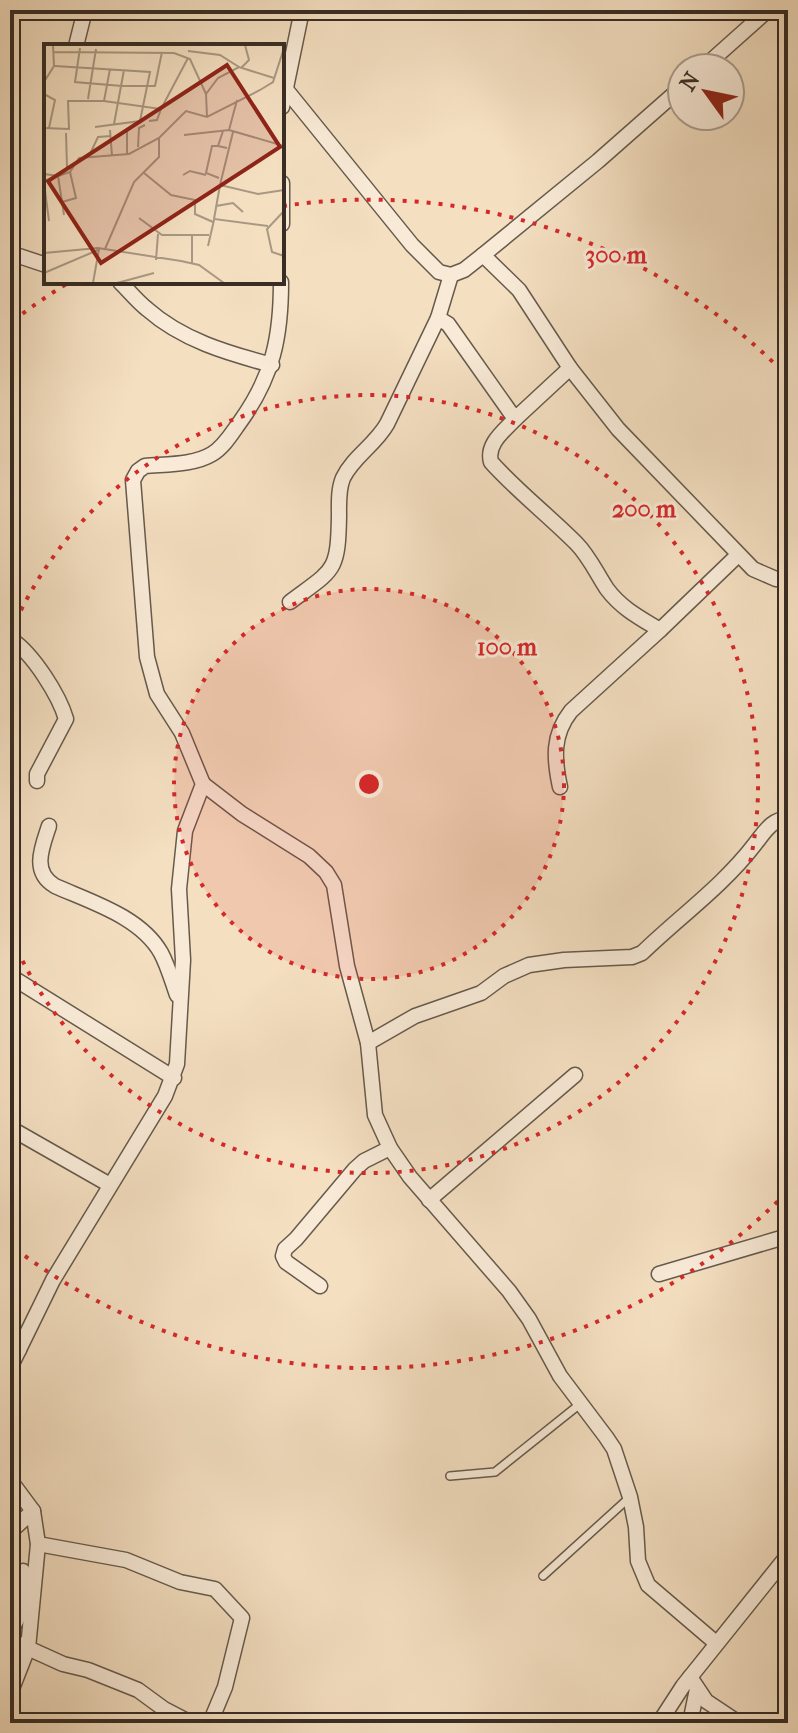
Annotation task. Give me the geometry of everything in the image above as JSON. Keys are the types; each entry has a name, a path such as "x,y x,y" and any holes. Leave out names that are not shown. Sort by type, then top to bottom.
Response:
{"street":[{"path":"76,44 85,10"},
{"path":"302,10 284,87 412,245 439,272 451,275 464,270 666,101"},
{"path":"721,52 768,10"},
{"path":"10,253 44,264"},
{"path":"483,255 519,290 570,368 618,429 738,555 761,575 788,580"},
{"path":"290,602 326,574 336,561 343,479 379,438 438,318 451,275"},
{"path":"122,284 147,309 172,327 221,351 272,365"},
{"path":"281,284 279,335 272,365 253,405 221,448 198,460 142,468 133,480 147,657 157,694 182,733 203,784 242,814 309,856 326,872 334,885 347,966 368,1043 375,1115 390,1148 429,1200 509,1291 529,1319 547,1356 614,1449 630,1497 638,1561 648,1585 716,1643"},
{"path":"438,318 448,324 515,419"},
{"path":"570,368 491,446 491,462 577,545 624,608 660,630"},
{"path":"560,787 554,758 563,721 738,555"},
{"path":"11,640 22,647 61,702 66,719 37,774 37,781"},
{"path":"10,1368 53,1280 174,1078 183,960 179,889 185,831 203,784"},
{"path":"368,1043 415,1016 481,993 504,976 529,965 632,957 642,953 735,868 767,829 780,818 788,819"},
{"path":"49,826 40,853 45,878 55,886 131,922 149,936 165,962 179,1003"},
{"path":"10,976 174,1078"},
{"path":"429,1200 575,1075"},
{"path":"10,1128 110,1185"},
{"path":"320,1286 286,1262 283,1256 285,1249 355,1169 390,1148"},
{"path":"659,1274 788,1236"},
{"path":"10,1320 19,1350"},
{"path":"10,1480 33,1511 38,1544 28,1648 10,1694"},
{"path":"10,1532 33,1511"},
{"path":"38,1544 126,1560 180,1582 215,1589 241,1615 242,1628 230,1659 225,1687 210,1723"},
{"path":"659,1723 693,1683 716,1643 788,1555"},
{"path":"10,1632 20,1614 23,1571"},
{"path":"10,1640 63,1664 88,1670 138,1690 191,1723"},
{"path":"690,1723 693,1683"},
{"path":"693,1683 706,1701 739,1723"}],"lane":[{"path":"450,1476 495,1472 580,1404"},
{"path":"543,1576 630,1497"}]}
